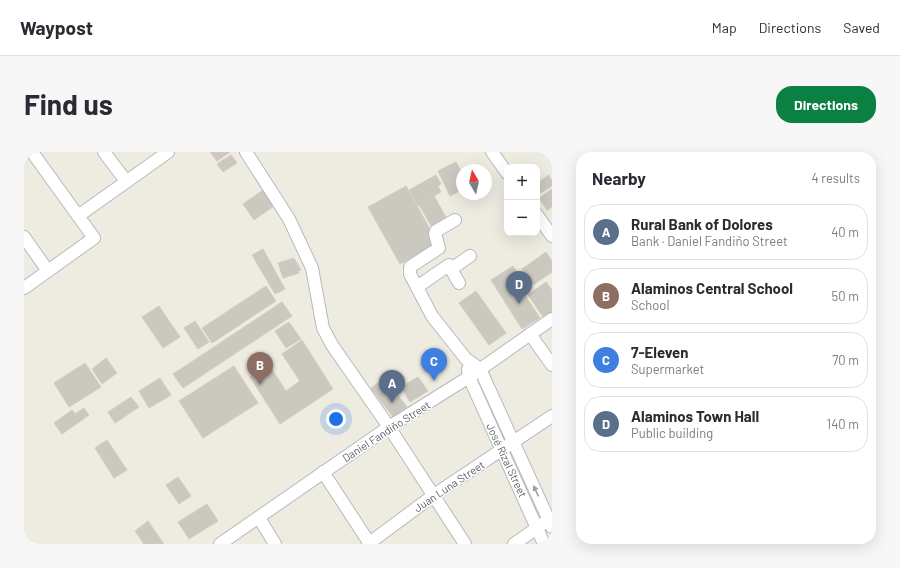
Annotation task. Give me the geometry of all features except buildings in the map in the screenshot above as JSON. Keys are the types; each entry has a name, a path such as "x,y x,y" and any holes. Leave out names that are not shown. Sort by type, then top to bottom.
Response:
{"street":[{"path":"24,288 94,238 32,152"},
{"path":"104,152 126,181"},
{"path":"78,216 168,152"},
{"path":"246,152 290,219 312,268 324,328 332,345 390,427 465,544"},
{"path":"492,152 504,169"},
{"path":"540,219 552,236"},
{"path":"455,220 436,231 434,234 439,248 459,283"},
{"path":"24,237 48,271"},
{"path":"439,248 410,267 410,274 432,316 466,359 480,369"},
{"path":"417,287 470,256"},
{"name":"Daniel Fandiño Street","path":"220,544 323,472 469,377 552,319"},
{"path":"530,334 552,365"},
{"name":"José Rizal Street","path":"466,359 469,377 544,544"},
{"name":"José Rizal Street","path":"480,369 551,521"},
{"name":"Juan Luna Street","path":"369,544 434,495 514,443 552,416"},
{"path":"323,472 369,544"},
{"path":"259,518 275,544"},
{"path":"514,544 551,521"}],"place":[{"name":"Alaminos Town Hall","path":"519,304"},
{"name":"7-Eleven","path":"434,381"},
{"name":"Alaminos Central School","path":"260,385"},
{"name":"Rural Bank of Dolores","path":"392,403"}]}
